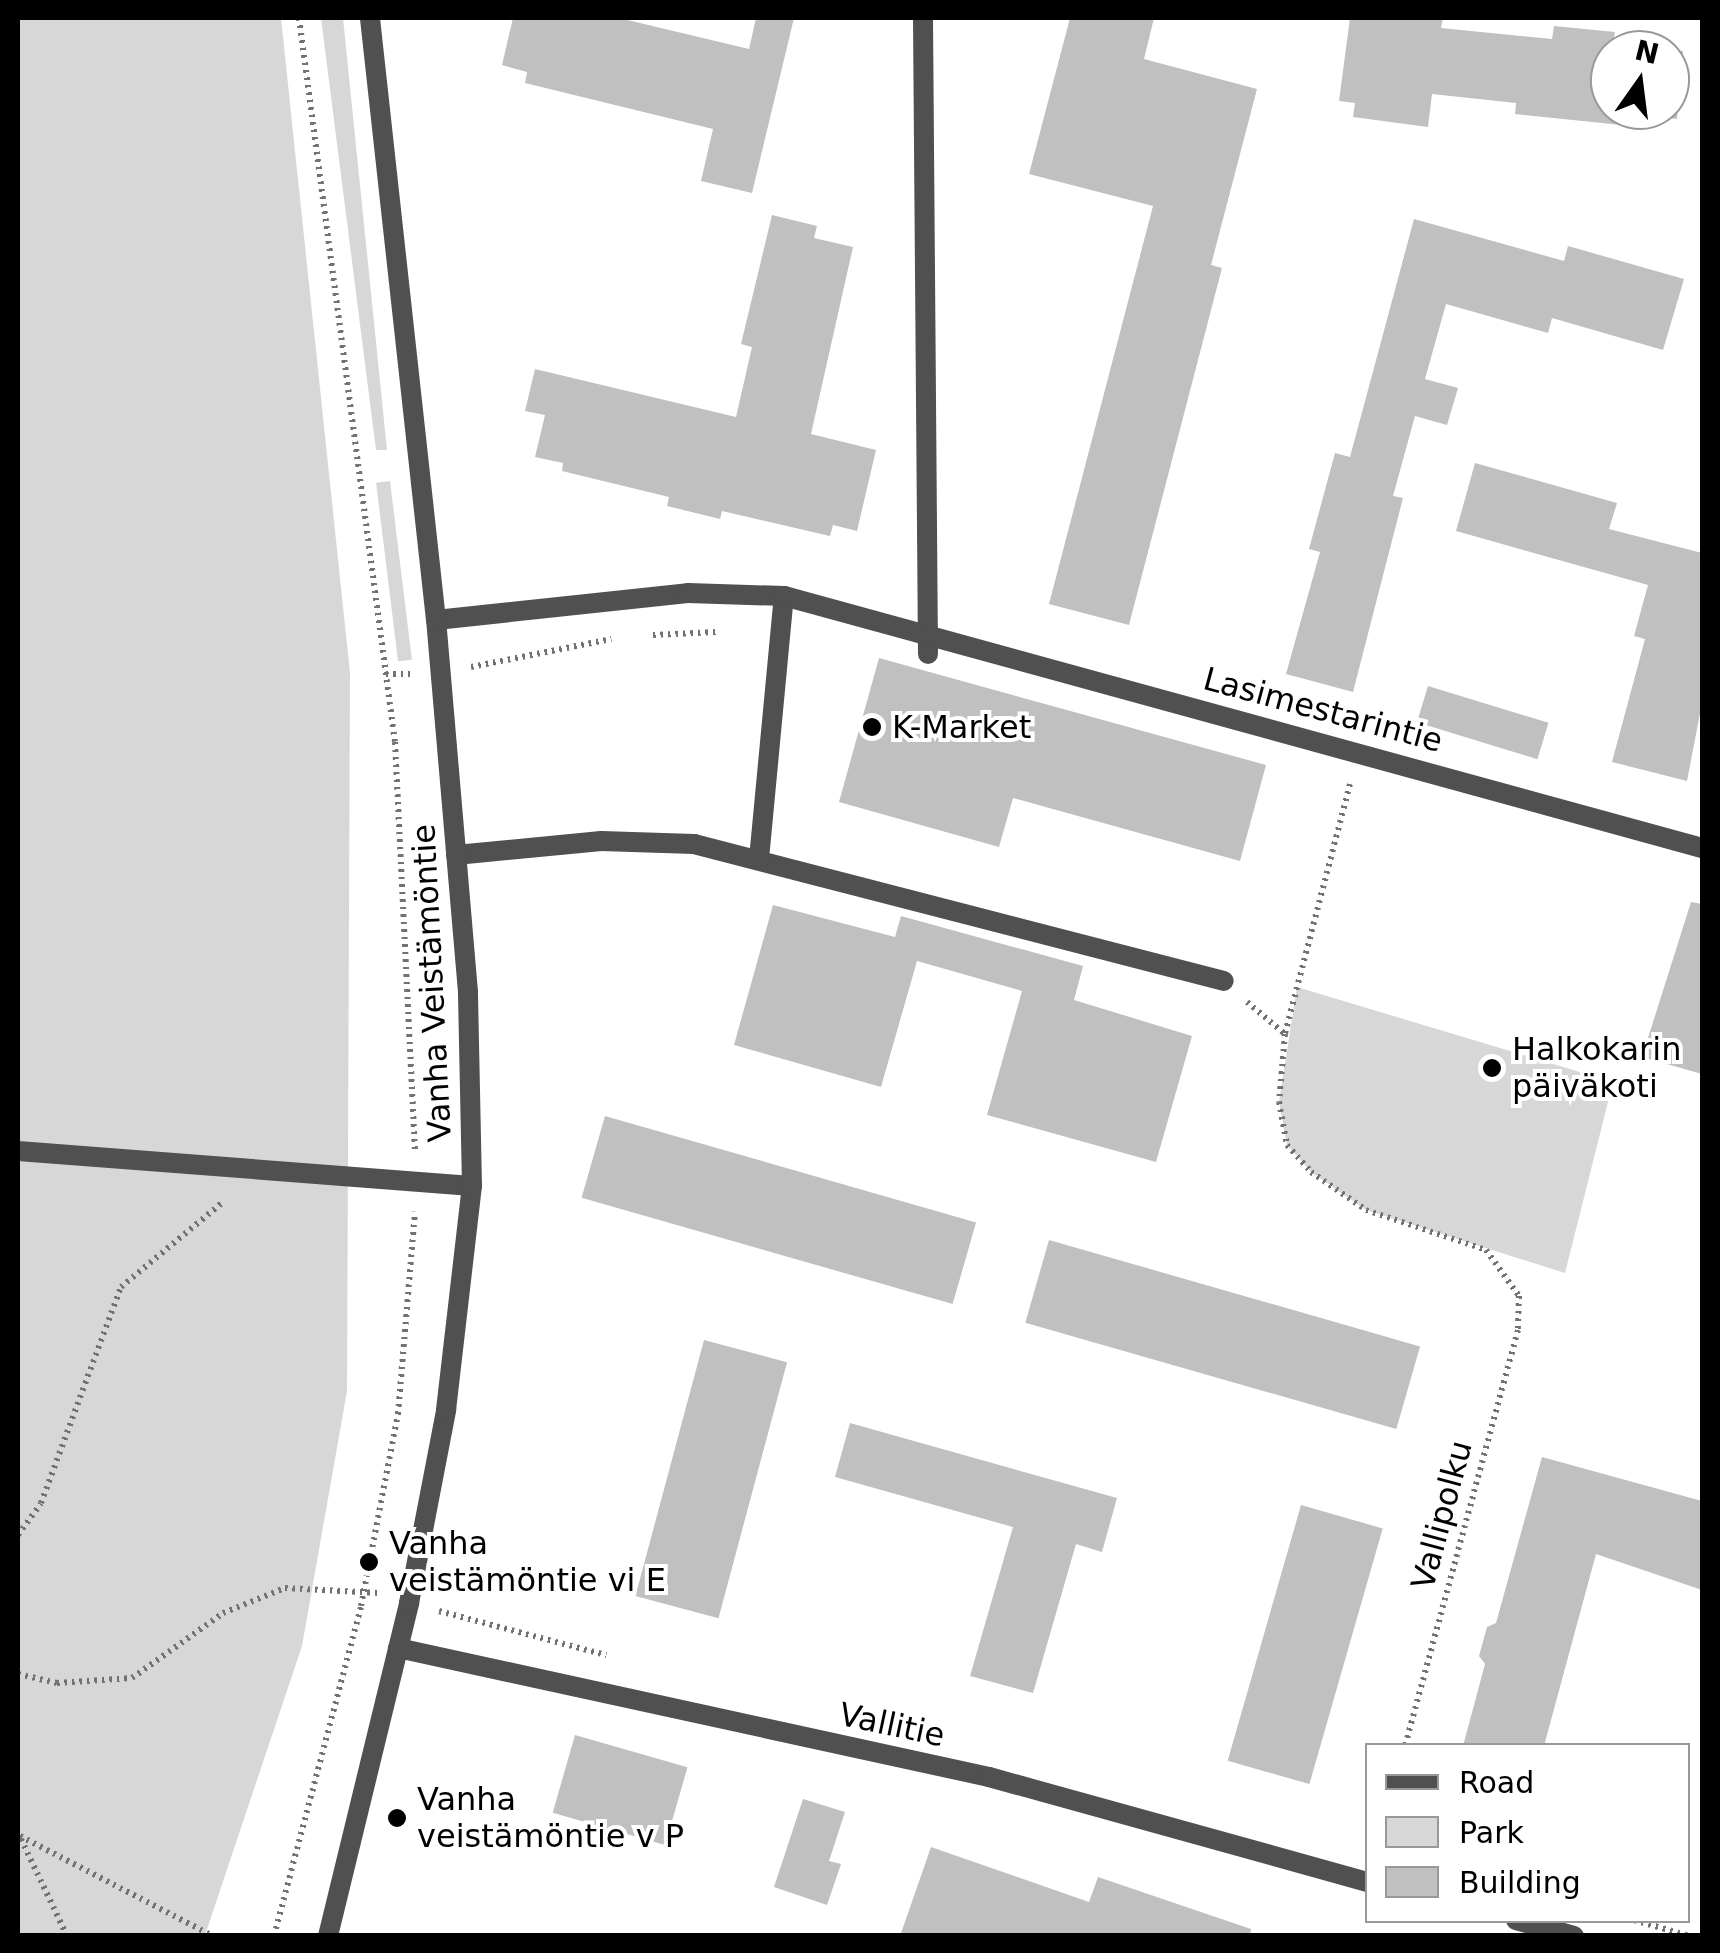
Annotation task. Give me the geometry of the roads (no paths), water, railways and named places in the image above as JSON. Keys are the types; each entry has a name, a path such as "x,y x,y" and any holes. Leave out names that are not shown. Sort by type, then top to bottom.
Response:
{"street":[{"name":"Vanha Veistämöntie","path":"328,1936 398,1648 446,1410 472,1186 468,992 441,673 370,18"},
{"path":"923,18 928,654"},
{"name":"Lasimestarintie","path":"436,620 688,593 784,596 928,630 1702,848"},
{"path":"759,859 784,596"},
{"path":"456,854 602,841 694,844 1224,982"},
{"path":"18,1152 472,1186"},
{"name":"Vallitie","path":"398,1648 989,1776 1365,1881"},
{"path":"1527,1923 1574,1936"}],"place":[{"name":"K-Market","path":"872,727"},
{"name":"Halkokarin päiväkoti","path":"1492,1068"},
{"name":"Vanha veistämöntie vi E","path":"369,1562"},
{"name":"Vanha veistämöntie v P","path":"397,1818"}]}
